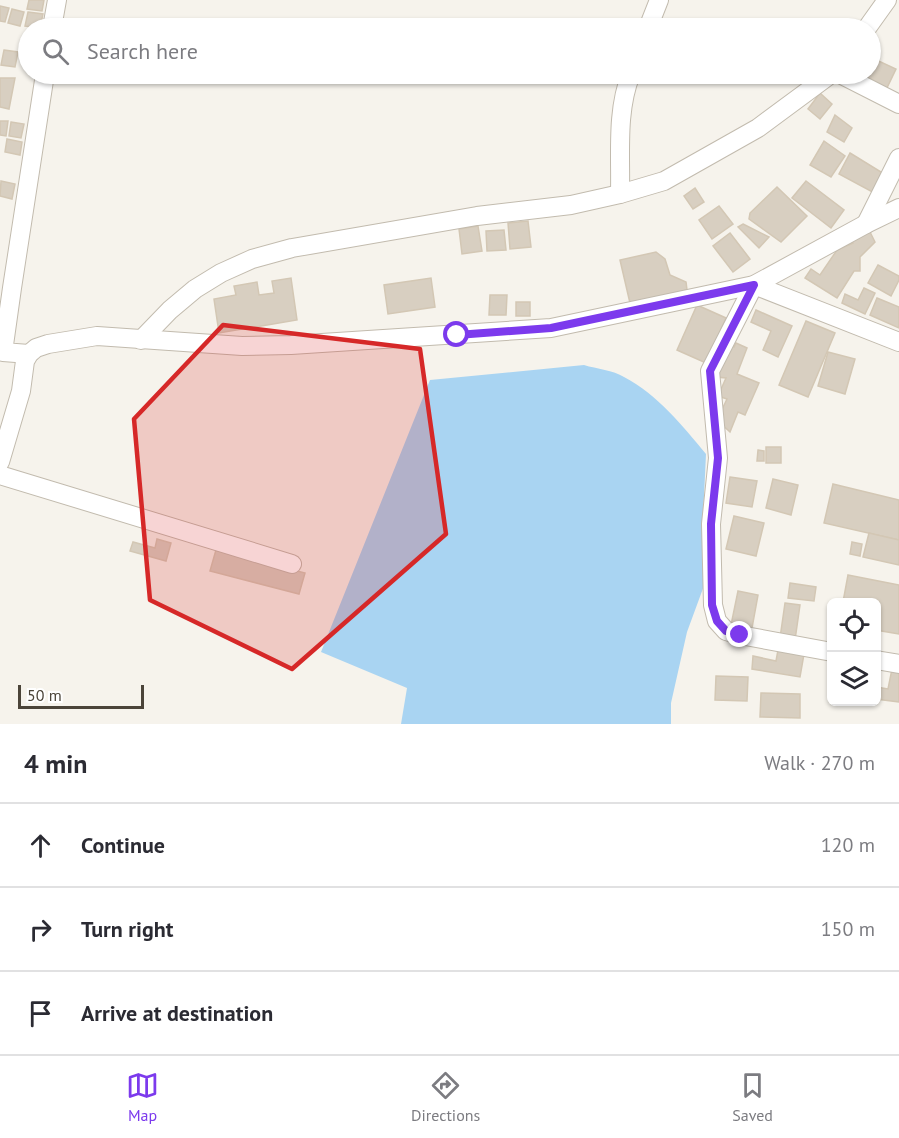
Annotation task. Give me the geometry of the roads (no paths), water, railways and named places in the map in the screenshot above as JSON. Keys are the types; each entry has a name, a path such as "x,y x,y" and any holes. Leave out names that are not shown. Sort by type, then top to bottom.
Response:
{"street":[{"path":"54,18 57,0"},
{"path":"652,18 659,0"},
{"path":"874,18 886,0"},
{"path":"29,354 3,352 43,84"},
{"path":"620,194 622,112 627,84"},
{"path":"141,340 170,310 195,289 221,273 252,259 292,248 477,216 571,205 664,181 758,128 817,84"},
{"path":"860,84 899,104"},
{"path":"866,224 899,158"},
{"path":"0,462 21,391 25,361 36,348 48,344 97,336 271,346 551,328 754,285 899,208"},
{"path":"754,285 899,342"},
{"path":"754,285 710,371 718,458 711,524 712,605 717,621 726,631 827,651"},
{"path":"0,475 292,564"},
{"path":"881,661 899,664"}],"water":[{"path":"584,365 610,371 636,384 669,411 706,454 702,539 705,583 687,632 671,703 671,724 401,724 407,688 321,652 430,380"}]}
